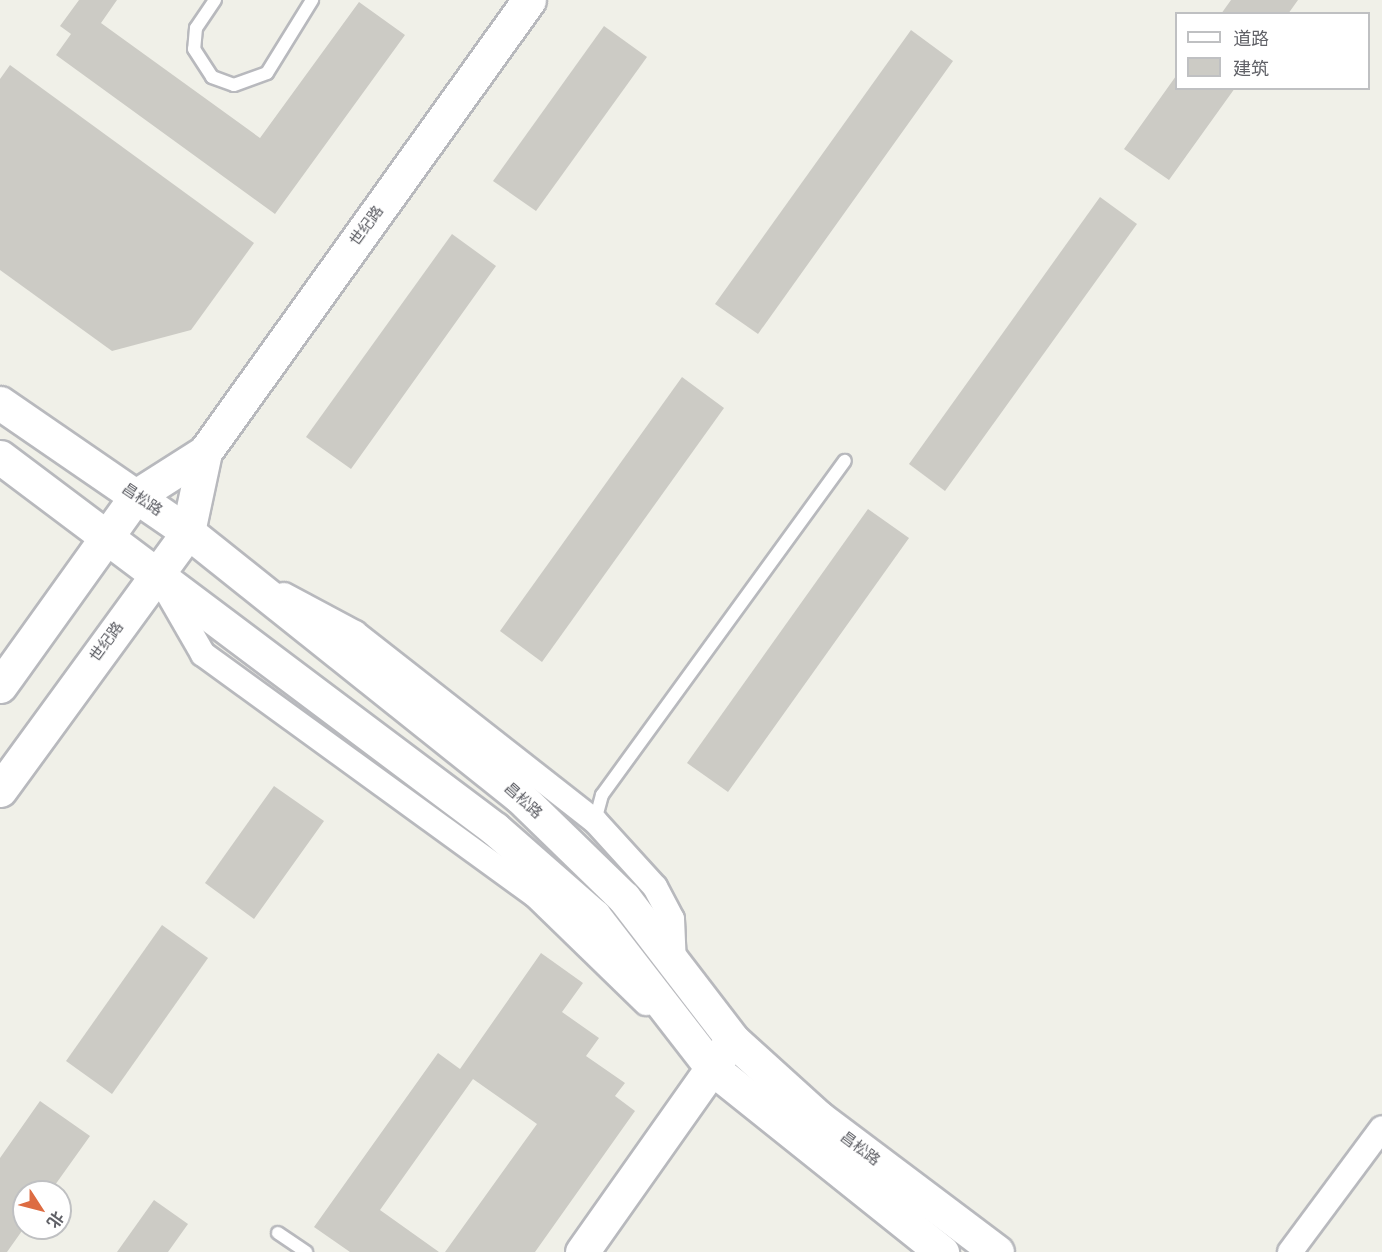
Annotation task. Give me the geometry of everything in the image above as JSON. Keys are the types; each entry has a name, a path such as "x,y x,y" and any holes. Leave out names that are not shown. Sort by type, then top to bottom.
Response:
{"main road":[{"name":"世纪路","path":"0,686 136,496 206,452 529,0"},
{"name":"昌松路","path":"0,403 188,532 519,796 624,898 733,1040 818,1117 997,1252"},
{"name":"世纪路","path":"0,790 188,532 206,452"},
{"name":"昌松路","path":"0,457 109,536 495,829 594,916 712,1068 942,1252"},
{"path":"582,1252 733,1040"}],"street":[{"path":"230,565 355,633 595,821 656,887 672,919 674,964"},
{"path":"1290,1252 1382,1128"}],"lane":[{"path":"216,0 196,28 194,49 212,77 234,85 267,74 312,0"},
{"path":"595,821 602,795 845,461"},
{"path":"278,1233 306,1252"}],"building":[{"path":"79,0 117,0 101,23 260,138 359,2 405,35 275,214 56,55 71,34 60,26"},
{"path":"1231,0 1298,0 1289,12 1222,12"},
{"path":"604,26 647,57 536,211 493,181"},
{"path":"911,30 953,61 758,334 715,304"},
{"path":"10,65 254,243 191,330 112,351 0,270 0,79"},
{"path":"1175,77 1175,90 1234,90 1169,180 1124,149"},
{"path":"1100,197 1137,224 945,491 909,464"},
{"path":"452,234 496,266 351,469 306,437"},
{"path":"682,377 724,408 542,662 500,631"},
{"path":"868,509 909,538 728,792 687,763"},
{"path":"274,786 324,821 254,919 205,883"},
{"path":"162,925 208,958 112,1094 66,1061"},
{"path":"541,953 583,983 562,1012 599,1038 586,1056 625,1083 615,1096 635,1111 535,1252 445,1252 537,1124 473,1079 380,1210 439,1252 350,1252 314,1227 438,1053 460,1069"},
{"path":"40,1101 90,1136 59,1180 12,1180 12,1240 16,1240 7,1252 0,1252 0,1158"},
{"path":"154,1200 188,1224 168,1252 117,1252"}]}
